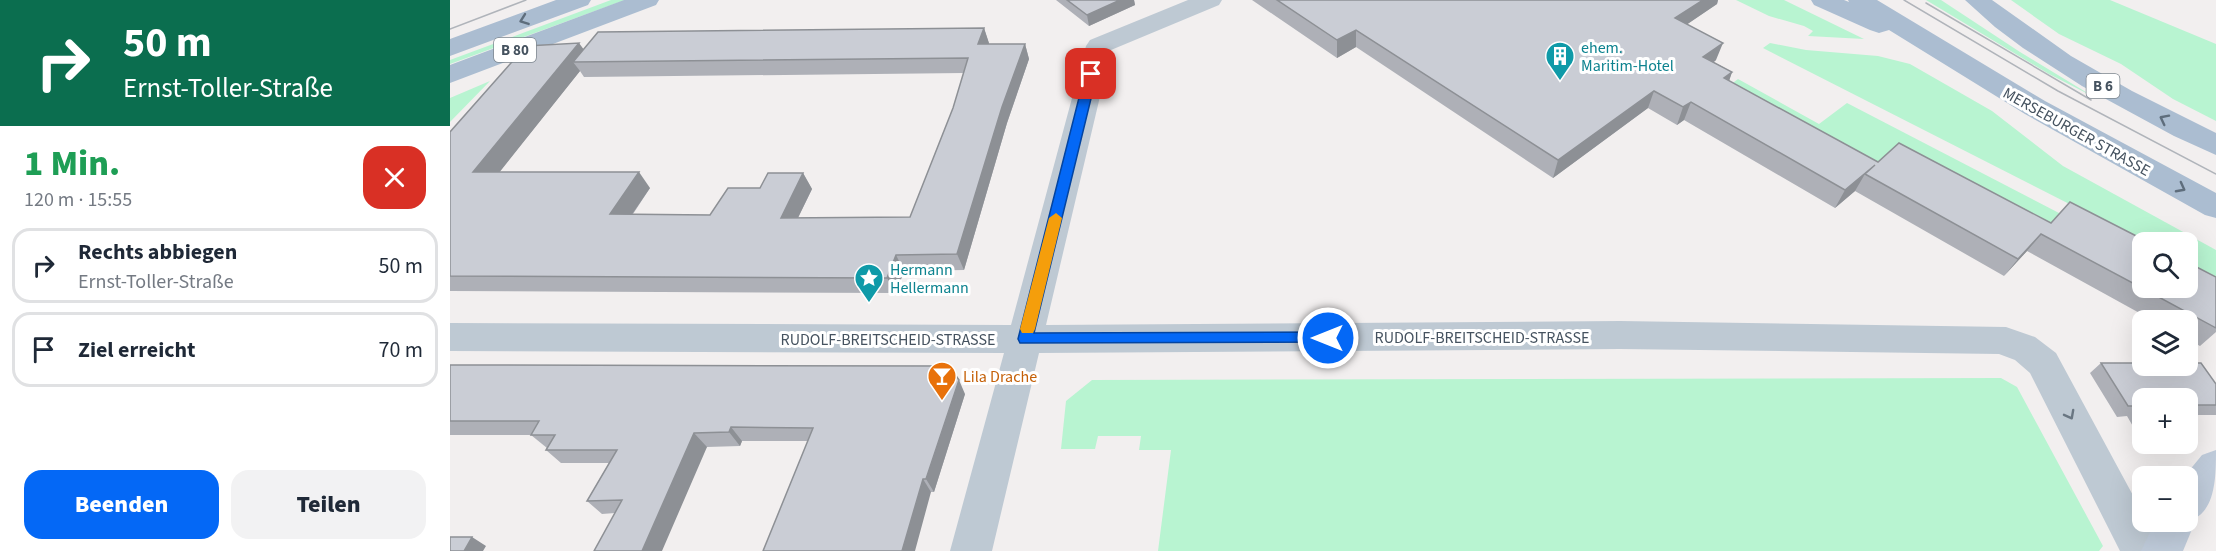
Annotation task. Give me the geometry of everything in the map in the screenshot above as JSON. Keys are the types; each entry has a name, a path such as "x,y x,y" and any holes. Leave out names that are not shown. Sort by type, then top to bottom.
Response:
{"main road":[{"name":"B 80","path":"450,48 579,0"},
{"name":"B 80","path":"450,75 647,0"},
{"path":"1823,0 1940,53"},
{"path":"1860,0 1940,53"},
{"name":"B 6","path":"1968,0 1987,8 2042,50 2089,79 2216,145"},
{"name":"MERSEBURGER STRASSE","path":"1940,53 2096,143 2216,207"}],"street":[{"path":"970,551 1099,45 1210,0"},
{"name":"RUDOLF-BREITSCHEID-STRASSE","path":"450,337 1025,339 1620,335 2015,342 2031,351 2043,363 2141,551"},
{"path":"2198,489 2216,467"},
{"path":"2162,551 2171,532"}],"green space":[{"path":"611,0 625,0 450,64 450,60"},
{"path":"1736,0 1784,0 1864,39 1808,36 1813,31 1804,26 1769,16"},
{"path":"1926,0 1941,0 2094,97 2049,74"},
{"path":"2011,0 2110,0 2216,44 2216,121 2173,99 2121,64 2059,34"},
{"path":"1770,43 1806,50 1878,56 1910,64 1992,111 2063,166 2183,232 2132,232 2132,236 1763,48"},
{"path":"1738,79 1819,124 1847,103 2132,251 2132,255 2037,241 1868,180 1725,89"},
{"path":"490,81 450,122 450,98"},
{"path":"2198,240 2216,250 2216,279 2198,270"},
{"path":"2001,378 2017,387 2103,546 2099,551 1158,551 1171,450 1139,450 1141,436 1098,436 1095,449 1061,449 1066,401 1092,380"}],"building":[{"path":"1067,0 1120,0 1087,15"},
{"name":"ehem. Maritim-Hotel","path":"1277,0 1703,0 1675,18 1723,43 1703,57 1732,72 1724,78 1878,162 1899,143 2051,223 2070,202 2132,234 2132,283 2041,234 2018,259 1865,174 1875,165 1845,190 1691,102 1683,107 1654,91 1558,160 1356,30 1337,40"},
{"path":"984,28 978,44 1025,44 1002,107 957,254 896,255 887,278 450,276 450,132 526,46 579,43 473,172 639,172 610,214 710,215 728,188 760,188 768,173 803,173 781,218 910,217 953,108 968,58 573,62 598,32"},
{"path":"2198,268 2216,277 2216,328 2198,318 2198,310 2183,310 2160,298 2198,298"},
{"path":"2101,363 2132,363 2132,376 2198,376 2198,363 2201,363 2216,384 2216,405 2198,405 2198,388 2132,388 2132,406 2128,406"},
{"path":"450,365 949,366 959,380 926,479 923,479 902,551 763,551 813,428 731,427 729,432 694,433 642,551 594,551 622,500 587,501 617,450 546,450 555,435 531,435 539,421 450,421"},
{"path":"450,537 472,537 464,551 450,551"}],"tram line":[{"path":"450,29 526,0"},
{"path":"1904,0 2058,91 2216,174"},
{"path":"1926,3 2091,100"}],"slow traffic":[{"path":"1027,329 1056,218"}],"place":[{"name":"ehem. Maritim-Hotel","path":"1560,82"},
{"name":"Hermann Hellermann","path":"869,304"},
{"name":"Lila Drache","path":"942,402"}],"route":[{"path":"1091,74 1025,339 1328,338"}]}
